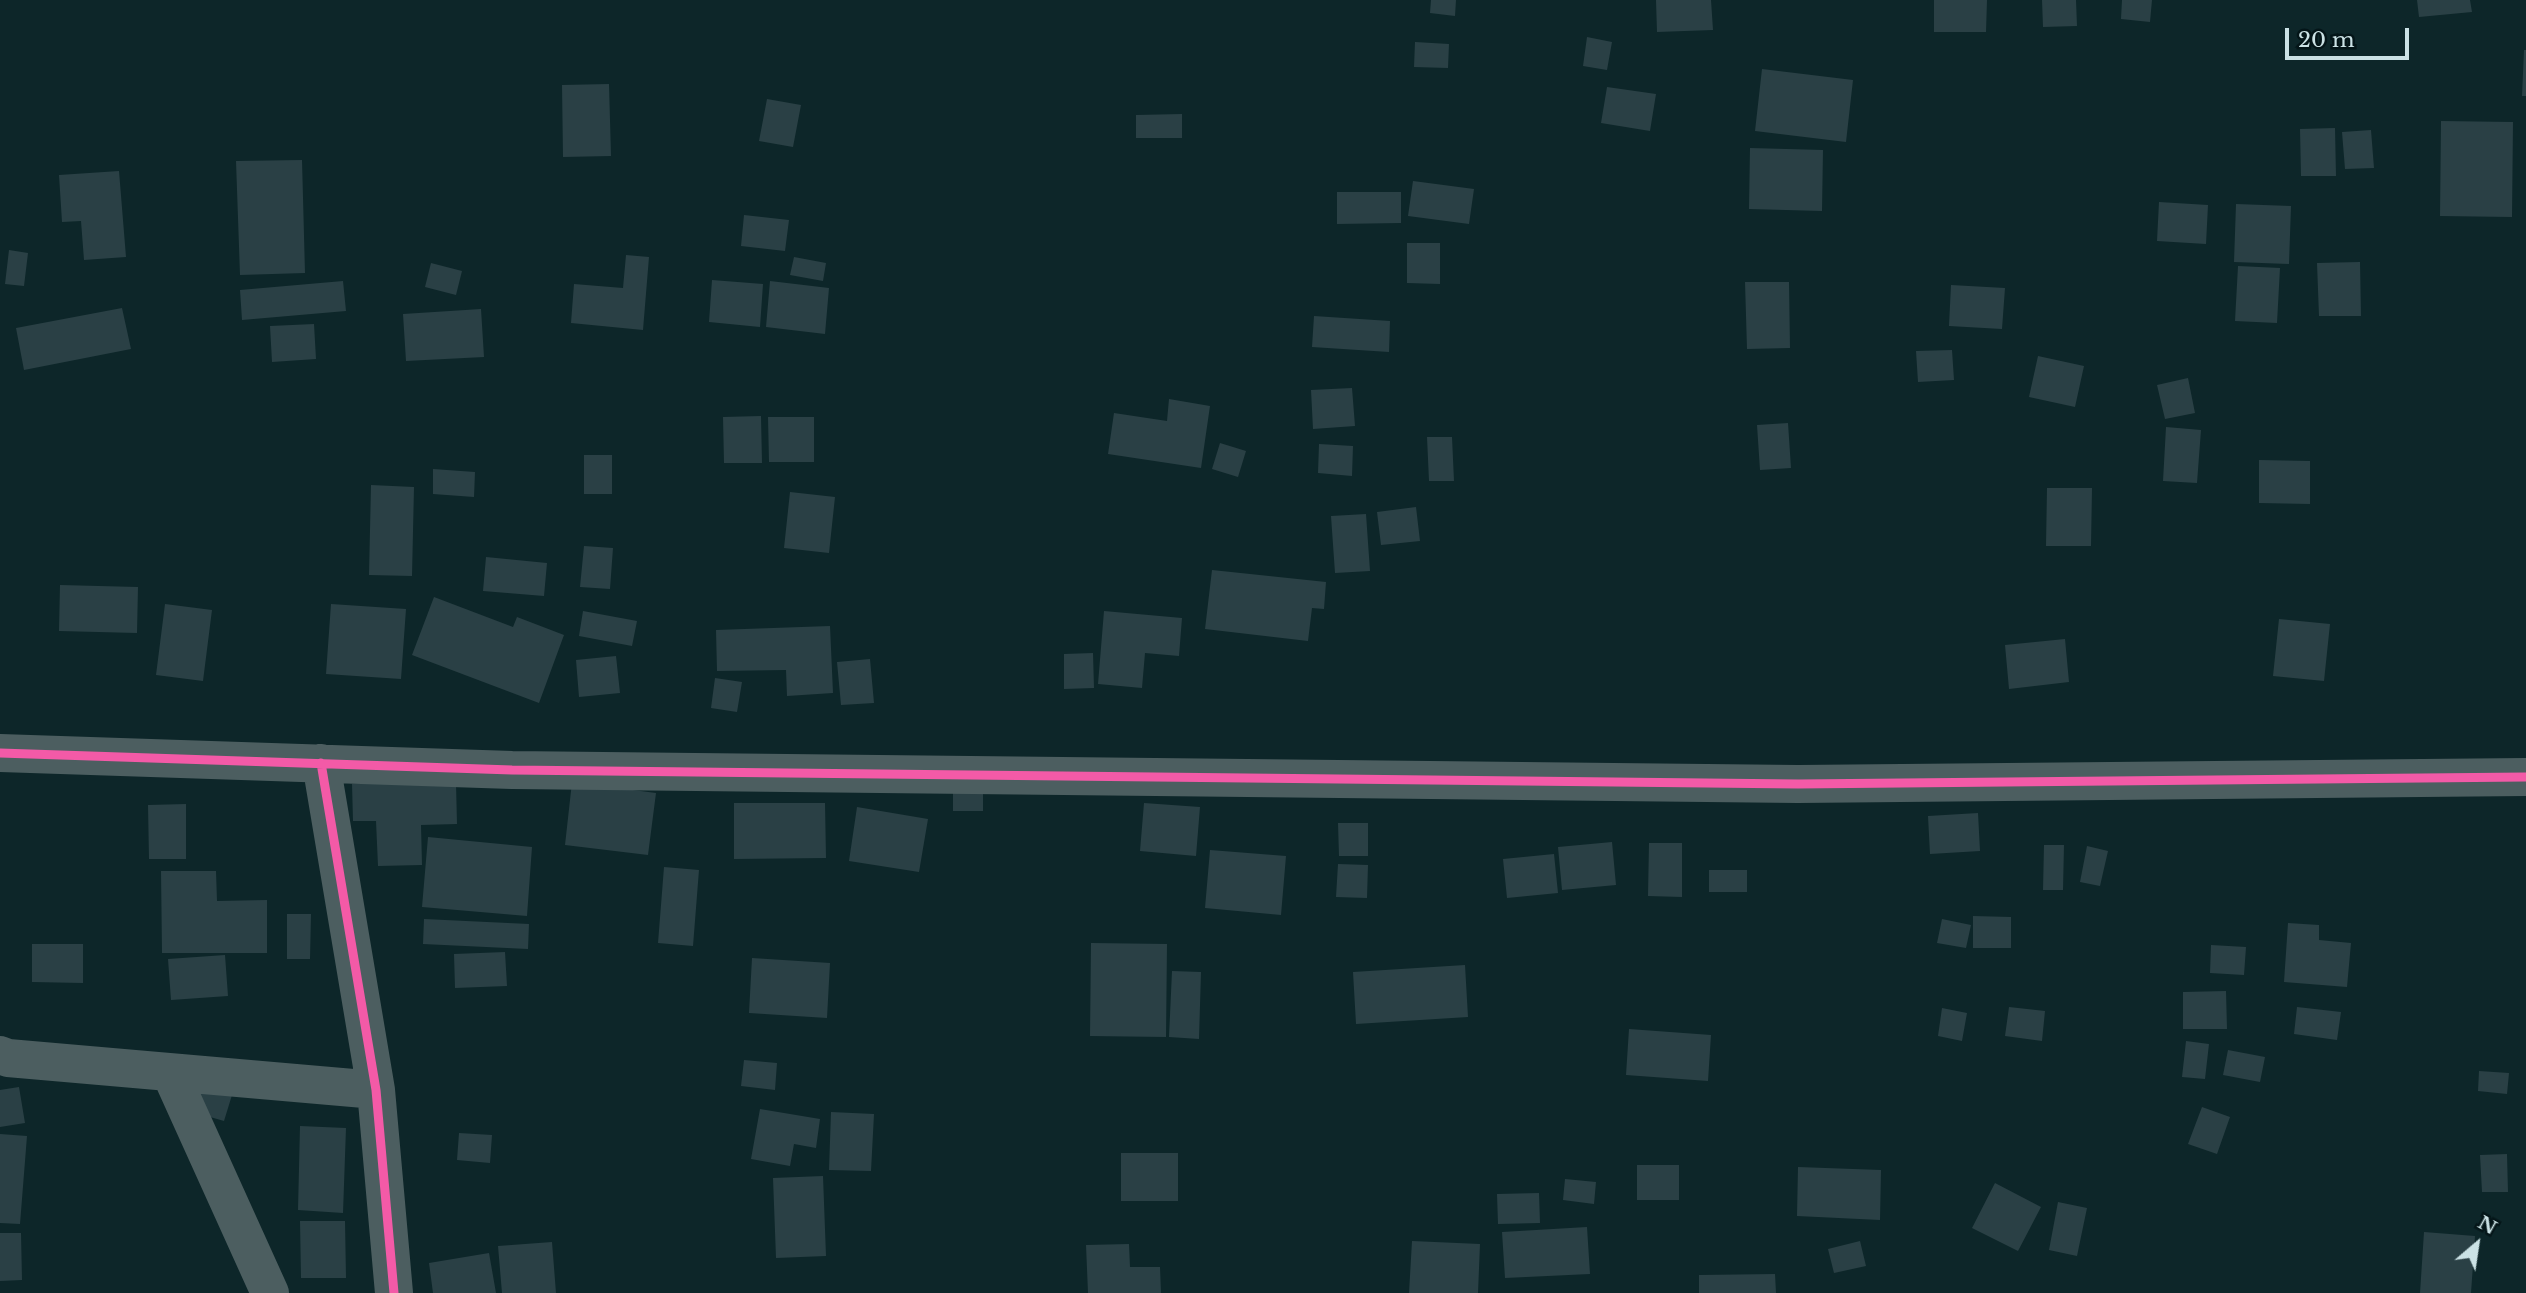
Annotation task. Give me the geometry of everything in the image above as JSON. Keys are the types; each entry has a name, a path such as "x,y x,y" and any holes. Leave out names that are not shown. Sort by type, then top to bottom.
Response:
{"street":[{"path":"0,753 512,770 1798,784 2526,777"},
{"path":"321,763 376,1090 394,1293"},
{"path":"0,1055 8,1058 376,1090"},
{"path":"170,1072 270,1293"}],"building":[{"path":"1431,0 1456,0 1455,16 1430,13"},
{"path":"1656,0 1711,0 1713,30 1657,32"},
{"path":"1934,0 1987,0 1986,32 1934,32"},
{"path":"2042,0 2076,0 2077,26 2043,27"},
{"path":"2122,0 2152,0 2150,22 2121,19"},
{"path":"2417,0 2470,0 2472,12 2419,17"},
{"path":"1587,37 1612,42 1607,70 1583,66"},
{"path":"1415,42 1449,44 1448,68 1414,67"},
{"path":"2524,50 2526,96 2522,96"},
{"path":"1762,69 1853,80 1846,142 1755,131"},
{"path":"609,84 611,156 563,157 562,85"},
{"path":"1607,87 1656,94 1650,131 1601,123"},
{"path":"767,99 801,105 793,147 759,141"},
{"path":"1182,114 1182,138 1136,138 1136,115"},
{"path":"2441,121 2513,122 2512,217 2440,216"},
{"path":"2335,128 2336,176 2301,176 2300,129"},
{"path":"2371,130 2374,168 2345,169 2342,132"},
{"path":"1750,148 1823,150 1822,211 1749,209"},
{"path":"302,160 305,273 240,275 236,161"},
{"path":"119,171 126,257 84,260 81,221 62,222 59,175"},
{"path":"1413,181 1474,189 1469,224 1408,216"},
{"path":"1337,192 1401,192 1401,223 1337,224"},
{"path":"2159,202 2208,205 2206,244 2157,241"},
{"path":"2236,204 2291,206 2289,264 2234,262"},
{"path":"744,215 789,220 785,251 741,246"},
{"path":"1407,243 1440,243 1440,284 1407,283"},
{"path":"9,250 28,253 24,286 5,284"},
{"path":"626,255 649,257 643,330 571,323 574,284 623,288"},
{"path":"794,257 826,263 823,281 790,275"},
{"path":"2360,262 2361,316 2319,316 2317,263"},
{"path":"431,263 462,271 456,295 425,287"},
{"path":"2238,266 2280,268 2277,323 2235,321"},
{"path":"712,280 763,284 760,327 709,322"},
{"path":"343,281 346,311 242,320 240,290"},
{"path":"770,281 829,288 825,334 766,327"},
{"path":"1745,282 1789,282 1790,348 1747,349"},
{"path":"1951,285 2005,288 2002,329 1949,326"},
{"path":"122,308 131,349 24,370 16,328"},
{"path":"481,309 484,357 406,361 403,314"},
{"path":"1314,316 1390,321 1389,352 1312,347"},
{"path":"314,324 316,359 272,362 270,326"},
{"path":"1952,350 1954,380 1918,382 1916,351"},
{"path":"2038,356 2084,366 2075,407 2029,397"},
{"path":"2188,378 2195,413 2165,419 2157,385"},
{"path":"1352,388 1355,426 1313,429 1311,390"},
{"path":"1169,399 1210,406 1201,468 1108,454 1114,413 1167,421"},
{"path":"761,416 762,463 724,463 723,417"},
{"path":"768,417 814,417 814,462 769,462"},
{"path":"1788,423 1791,468 1760,470 1757,425"},
{"path":"2166,427 2201,430 2197,483 2163,481"},
{"path":"1427,437 1452,437 1454,481 1429,481"},
{"path":"1220,443 1246,451 1238,477 1212,469"},
{"path":"1319,444 1353,446 1352,476 1318,473"},
{"path":"584,455 612,455 612,494 584,494"},
{"path":"2259,460 2310,461 2310,504 2259,503"},
{"path":"433,469 475,472 474,497 433,494"},
{"path":"371,485 414,487 412,576 369,575"},
{"path":"2047,488 2092,488 2091,546 2046,546"},
{"path":"790,492 835,497 829,553 784,548"},
{"path":"1416,507 1420,541 1381,545 1377,512"},
{"path":"1366,514 1370,571 1335,573 1331,516"},
{"path":"584,546 613,548 610,589 580,587"},
{"path":"486,557 547,563 544,596 483,591"},
{"path":"1212,570 1326,582 1324,609 1312,608 1308,641 1205,629"},
{"path":"60,585 138,587 137,633 59,631"},
{"path":"434,597 513,627 517,617 564,635 539,703 412,655"},
{"path":"165,604 212,610 203,681 156,675"},
{"path":"331,604 406,609 401,679 326,674"},
{"path":"583,611 637,621 632,646 579,636"},
{"path":"1104,611 1182,618 1179,656 1145,653 1142,688 1098,684"},
{"path":"2279,619 2330,624 2324,681 2273,676"},
{"path":"830,626 833,693 787,696 786,670 717,671 716,630"},
{"path":"2065,639 2069,682 2009,689 2005,645"},
{"path":"1093,653 1094,688 1064,689 1064,654"},
{"path":"616,656 620,693 579,697 576,660"},
{"path":"870,659 874,703 841,705 837,662"},
{"path":"715,678 742,682 737,712 711,708"},
{"path":"983,779 983,811 953,811 953,780"},
{"path":"572,782 656,793 648,855 565,845"},
{"path":"456,783 457,824 421,825 422,865 378,866 376,821 353,821 352,784"},
{"path":"734,803 825,803 826,858 734,859"},
{"path":"1144,803 1200,807 1196,856 1140,851"},
{"path":"186,804 186,859 149,859 148,805"},
{"path":"857,807 928,819 919,872 849,861"},
{"path":"1978,813 1980,851 1930,854 1928,816"},
{"path":"1338,823 1368,823 1368,856 1339,856"},
{"path":"428,837 532,847 527,916 422,907"},
{"path":"1612,842 1616,885 1562,890 1558,847"},
{"path":"1649,843 1682,843 1682,897 1648,896"},
{"path":"2044,845 2064,845 2063,890 2043,890"},
{"path":"2087,846 2108,851 2100,886 2080,882"},
{"path":"1210,850 1286,856 1281,915 1205,908"},
{"path":"1554,854 1558,893 1507,898 1503,859"},
{"path":"1338,864 1368,865 1367,898 1336,897"},
{"path":"664,867 699,870 693,946 658,943"},
{"path":"1709,870 1747,870 1747,892 1709,892"},
{"path":"161,871 216,871 217,901 267,900 267,953 162,953"},
{"path":"287,914 311,914 310,959 287,959"},
{"path":"1973,916 2011,917 2011,948 1973,948"},
{"path":"424,919 529,924 528,949 423,944"},
{"path":"1942,919 1971,925 1966,948 1937,943"},
{"path":"2288,923 2319,925 2319,940 2351,943 2347,987 2284,982"},
{"path":"1091,943 1167,944 1166,1037 1090,1036"},
{"path":"32,944 83,944 83,983 32,982"},
{"path":"2211,945 2246,947 2244,975 2210,973"},
{"path":"505,952 507,986 455,988 454,954"},
{"path":"225,955 228,996 171,1000 168,959"},
{"path":"752,958 830,963 827,1018 749,1013"},
{"path":"1465,965 1468,1017 1356,1024 1353,972"},
{"path":"1172,971 1201,972 1199,1039 1169,1037"},
{"path":"2226,991 2227,1029 2183,1029 2183,992"},
{"path":"2009,1007 2045,1011 2042,1041 2005,1036"},
{"path":"2297,1007 2341,1012 2337,1040 2294,1034"},
{"path":"1942,1008 1967,1013 1962,1041 1938,1036"},
{"path":"1629,1029 1711,1035 1708,1081 1626,1075"},
{"path":"2186,1041 2209,1044 2205,1079 2182,1077"},
{"path":"2228,1050 2265,1057 2260,1082 2223,1075"},
{"path":"744,1060 777,1063 775,1090 741,1086"},
{"path":"2479,1071 2509,1073 2507,1094 2478,1091"},
{"path":"179,1079 232,1095 224,1121 172,1106"},
{"path":"19,1087 25,1123 0,1127 0,1090"},
{"path":"2202,1107 2230,1117 2217,1154 2188,1144"},
{"path":"760,1109 820,1119 816,1148 794,1144 790,1166 751,1159"},
{"path":"831,1112 874,1114 871,1171 829,1170"},
{"path":"300,1126 346,1128 343,1213 298,1210"},
{"path":"459,1133 492,1135 490,1163 457,1160"},
{"path":"0,1134 27,1136 20,1224 0,1223"},
{"path":"1121,1153 1178,1153 1178,1201 1121,1201"},
{"path":"2507,1154 2508,1192 2482,1192 2480,1155"},
{"path":"1637,1165 1679,1165 1679,1200 1637,1200"},
{"path":"1798,1167 1881,1170 1880,1220 1797,1216"},
{"path":"823,1176 826,1256 776,1258 773,1178"},
{"path":"1565,1179 1596,1182 1594,1204 1563,1200"},
{"path":"1995,1183 2041,1207 2018,1251 1972,1228"},
{"path":"1539,1193 1540,1223 1498,1224 1497,1194"},
{"path":"2058,1202 2087,1208 2077,1256 2049,1250"},
{"path":"300,1221 345,1221 346,1278 301,1278"},
{"path":"1587,1227 1590,1274 1505,1278 1502,1232"},
{"path":"2424,1232 2475,1236 2471,1293 2420,1293"},
{"path":"0,1233 21,1233 22,1280 0,1281"},
{"path":"1412,1241 1480,1244 1478,1293 1409,1293"},
{"path":"1860,1241 1866,1266 1834,1273 1828,1249"},
{"path":"552,1242 556,1293 502,1293 498,1246"},
{"path":"1129,1244 1130,1267 1160,1267 1161,1293 1088,1293 1086,1245"},
{"path":"489,1253 496,1293 433,1293 429,1263"},
{"path":"1775,1274 1776,1293 1699,1293 1699,1275"}],"cycle path":[{"path":"0,753 512,770 1798,784 2526,777"},
{"path":"321,763 376,1090 394,1293"}]}
